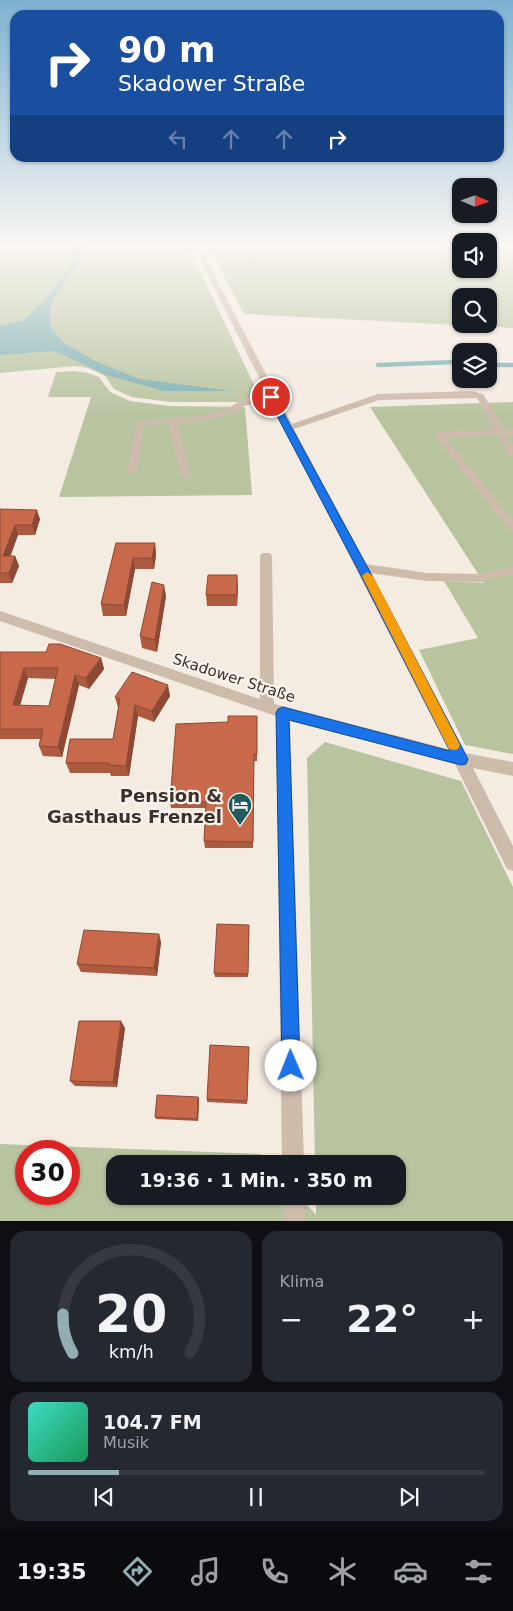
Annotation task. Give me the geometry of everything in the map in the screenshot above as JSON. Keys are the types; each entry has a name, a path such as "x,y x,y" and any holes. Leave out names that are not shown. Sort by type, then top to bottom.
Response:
{"street":[{"path":"223,301 271,397 363,568 513,863"},
{"path":"288,428 378,396 472,394 480,396 513,453"},
{"path":"132,472 140,423 202,419 226,413 241,404 271,397"},
{"path":"172,420 186,476"},
{"path":"513,432 439,435 513,527"},
{"path":"266,556 275,710 293,1155"},
{"path":"363,568 427,577 481,578 513,570"},
{"name":"Skadower Straße","path":"0,616 275,710 461,759 513,769"},
{"path":"294,1205 294,1221"}],"green space":[{"path":"0,301 214,301 259,395 241,402 171,402 132,397 114,389 105,376 88,368 75,366 0,373"},
{"path":"237,301 452,301 452,325 244,314"},
{"path":"497,301 513,301 513,328 497,327"},
{"path":"73,371 99,377 110,392 130,401 170,406 245,407 252,495 59,497 91,397 48,397 56,372"},
{"path":"513,402 513,754 465,745 419,650 478,638 444,581 484,583 370,407"},
{"path":"325,742 461,781 513,887 513,1221 0,1221 0,1144 15,1145 15,1205 80,1205 80,1147 262,1155 106,1155 106,1205 307,1205 316,1215 316,1205 406,1205 406,1155 315,1155 307,758"}],"water":[{"path":"44,301 53,301 49,312 51,328 64,343 97,362 140,379 232,391 164,391 106,375 55,351 0,355 0,326 24,320"}],"building":[{"path":"0,509 37,510 32,525 15,525 3,556 15,556 9,573 0,573"},
{"path":"116,543 155,543 152,558 133,558 124,605 101,604"},
{"path":"208,575 237,575 237,595 206,595"},
{"path":"152,582 164,585 155,640 140,636"},
{"path":"49,644 60,644 101,658 86,678 75,675 58,747 39,746 43,729 0,729 0,652 46,652","holes":["24,668 58,668 49,706 13,705"]},
{"path":"132,672 168,685 152,711 135,705 126,766 108,765 109,763 66,763 70,739 113,739 120,699 115,697"},
{"path":"228,716 257,716 257,754 254,754 253,842 204,841 206,802 170,802 176,724 228,722"},
{"path":"217,924 249,925 248,974 214,973"},
{"path":"84,930 159,934 154,968 77,964"},
{"path":"79,1021 121,1021 113,1082 70,1081"},
{"path":"210,1045 249,1047 247,1101 207,1099"},
{"path":"157,1095 198,1097 197,1119 155,1117"}],"waterway":[{"path":"378,365 452,362"},
{"path":"497,365 513,365"}],"slow traffic":[{"path":"367,576 454,745"}],"place":[{"name":"Pension & Gasthaus Frenzel","path":"240,826"}],"route":[{"path":"271,397 363,568 461,759 283,713 291,1066"}]}
